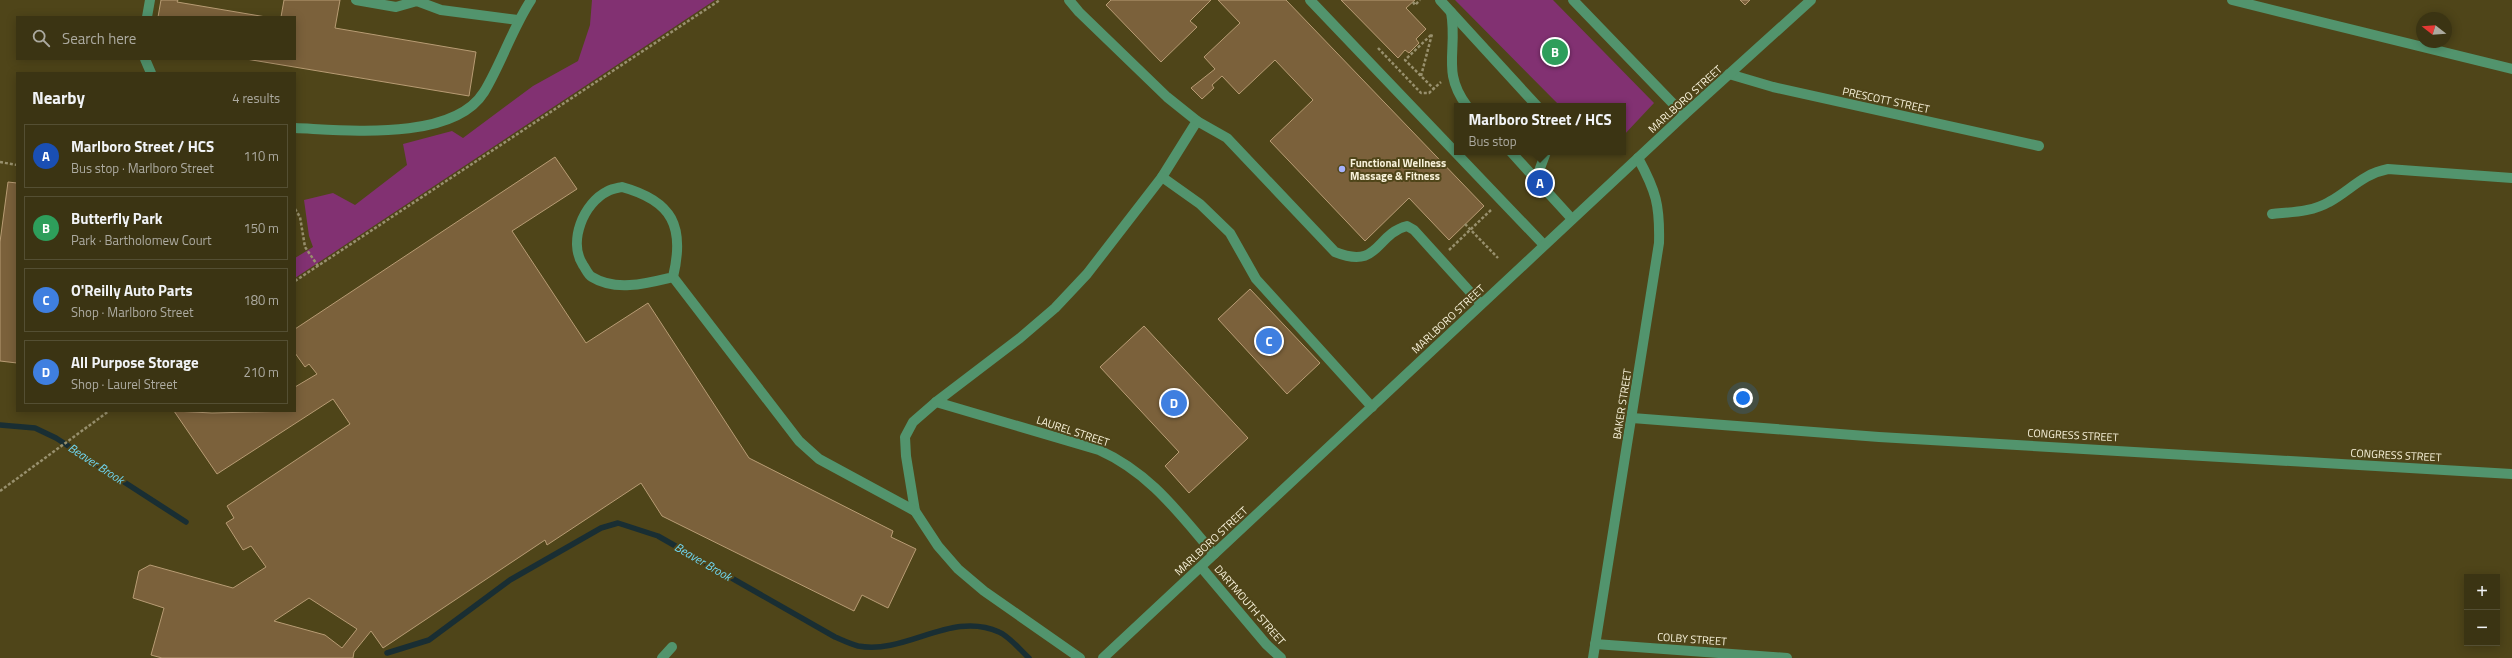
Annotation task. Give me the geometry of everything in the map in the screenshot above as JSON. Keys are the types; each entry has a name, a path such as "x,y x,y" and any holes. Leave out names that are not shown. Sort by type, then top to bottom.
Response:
{"street":[{"path":"147,16 150,0"},
{"path":"356,0 396,8 417,1 441,10 518,20"},
{"path":"296,128 360,131 420,126 447,120 466,110 483,93 518,20 531,0"},
{"path":"1069,0 1078,12 1167,97 1197,121 1227,138 1335,252 1359,258 1373,252 1400,227 1407,226 1414,230 1481,304"},
{"path":"1310,0 1454,151"},
{"path":"1440,0 1534,103"},
{"path":"1573,0 1684,115"},
{"name":"MARLBORO STREET","path":"1103,658 1544,245 1810,0"},
{"path":"2232,0 2512,69"},
{"path":"1450,12 1454,37 1451,72 1456,90 1465,103"},
{"path":"145,60 151,72"},
{"name":"PRESCOTT STREET","path":"1729,74 1773,87 2039,146"},
{"path":"915,512 905,437 913,422 936,402 1020,338 1055,308 1087,274 1162,177 1197,121"},
{"path":"1458,155 1544,245"},
{"path":"1514,155 1572,219"},
{"path":"1540,183 1539,171 1545,155"},
{"name":"BAKER STREET","path":"1593,658 1659,243 1660,220 1653,186 1638,158"},
{"path":"2272,214 2313,209 2329,202 2373,172 2388,169 2512,178"},
{"path":"1162,177 1200,204 1230,233 1256,280 1372,407"},
{"path":"622,187 645,193 665,209 677,229 679,253 673,277 633,285 608,284 591,277 580,260 577,244 580,225 590,206 607,191 622,187"},
{"path":"673,277 799,441 819,459 915,512 958,569 984,591 1080,658"},
{"name":"LAUREL STREET","path":"936,402 1099,450 1121,460 1153,485 1214,554"},
{"name":"CONGRESS STREET","path":"1632,418 1878,437 2512,474"},
{"name":"DARTMOUTH STREET","path":"1201,567 1266,644 1281,658"},
{"name":"COLBY STREET","path":"1596,644 1787,658"},
{"path":"662,658 672,647"}],"path":[{"path":"296,280 720,0"},
{"path":"1413,2 1415,5 1420,0"},
{"path":"1421,76 1432,34 1405,60 1421,76 1434,89"},
{"path":"1378,48 1421,93 1429,93 1451,72"},
{"path":"0,162 16,165"},
{"path":"1440,259 1501,200"},
{"path":"296,211 300,217 305,247 318,266"},
{"path":"1465,224 1498,258"},
{"path":"0,492 108,412"}],"shaded area":[{"path":"592,0 715,0 296,277 296,257 313,247 309,236 304,200 333,193 355,205 407,165 403,144 452,131 463,138 533,86 578,61 590,25"},
{"path":"1455,0 1553,0 1654,103 1626,133 1626,103 1557,103"}],"building":[{"path":"161,0 178,0 177,2 260,16 158,16"},
{"path":"284,0 340,0 335,28 476,52 469,96 252,60 296,60 296,16 281,16"},
{"path":"1111,0 1211,0 1190,21 1197,27 1161,62 1106,5"},
{"path":"1218,0 1286,0 1484,206 1449,240 1409,198 1365,241 1270,141 1313,100 1275,60 1239,94 1222,76 1212,85 1214,88 1202,99 1191,88 1215,69 1204,57 1240,23"},
{"path":"1341,0 1415,0 1406,8 1426,29 1416,39 1419,43 1409,53 1405,50 1398,58"},
{"path":"1740,0 1750,0 1745,5"},
{"path":"555,157 577,189 512,231 586,343 648,303 749,458 893,531 891,537 916,549 888,608 862,595 854,611 662,516 641,483 547,545 545,540 383,648 371,631 354,652 353,658 162,658 151,655 164,608 133,598 139,571 150,565 233,588 266,567 251,546 243,550 226,523 234,518 227,506 350,424 333,399 217,474 175,412 296,412 296,386 317,374 309,364 305,367 296,354 296,328","holes":["309,598 357,629 342,648 325,635 274,621"]},
{"path":"8,182 16,183 16,363 0,361 0,242"},
{"path":"1250,289 1320,363 1287,394 1218,319"},
{"path":"1144,326 1248,438 1189,493 1165,466 1179,452 1100,367"}],"waterway":[{"name":"Beaver Brook","path":"0,425 35,428 56,438 186,522"},
{"name":"Beaver Brook","path":"387,653 429,640 510,580 601,528 618,523 658,536 835,637 858,646 876,647 894,645 946,629 964,626 981,627 1003,634 1029,658"}],"place":[{"name":"Butterfly Park","path":"1555,52"},
{"name":"Functional Wellness Massage & Fitness","path":"1342,169"},
{"name":"Marlboro Street / HCS","path":"1540,183"},
{"name":"O'Reilly Auto Parts","path":"1269,341"},
{"name":"All Purpose Storage","path":"1174,403"}]}
